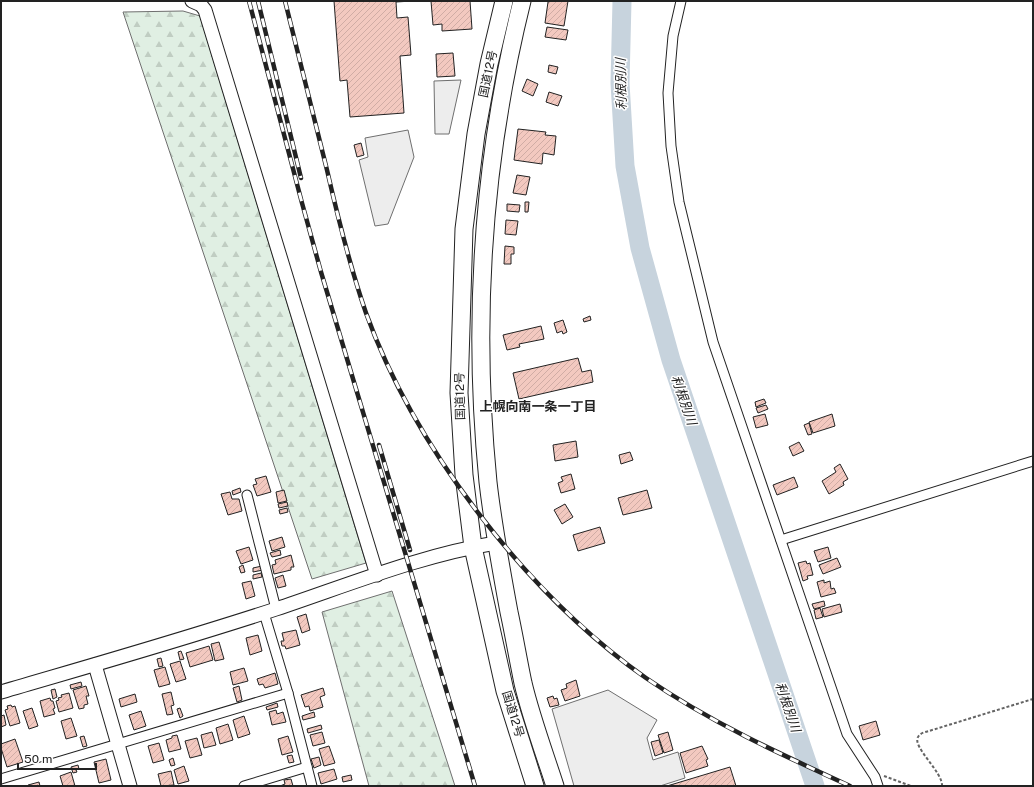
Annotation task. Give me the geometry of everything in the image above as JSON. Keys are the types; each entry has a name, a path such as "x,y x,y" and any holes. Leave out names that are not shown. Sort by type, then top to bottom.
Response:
{"highway":[{"name":"国道12号","path":"504,1 489,64 476,134 464,229 459,393 464,474 473,547 505,691 535,786"},
{"name":"国道12号","path":"522,1 511,45 498,116 489,180 484,243 481,337 483,405 488,481 496,543 524,684 554,786"}],"street":[{"path":"192,1 201,5 205,10 377,575"},
{"path":"681,1 673,36 668,92 671,146 679,202 713,342 847,734 875,777 878,786"},
{"path":"781,540 1033,461"},
{"path":"247,495 288,693 312,786"},
{"path":"1,692 95,665 270,611 414,563 473,547 496,543"},
{"path":"95,665 130,786"},
{"path":"1,779 288,693"},
{"path":"244,786 307,767"}],"path":[{"path":"942,786 943,781 917,742 918,737 921,734 1033,699"},
{"path":"871,772 911,786"}],"green space":[{"path":"183,11 200,16 366,563 312,579 123,12"},
{"path":"392,591 455,786 369,786 322,612"}],"shaded area":[{"path":"461,80 449,134 435,134 434,81"},
{"path":"408,130 414,157 388,224 375,226 359,160 368,157 365,138"},
{"path":"608,690 657,720 647,738 653,760 678,752 685,778 660,786 574,786 552,709"}],"building":[{"path":"334,1 412,1 396,2 397,18 408,17 411,55 400,56 404,113 350,117 347,80 340,81"},
{"path":"431,1 470,1 472,29 442,31 442,24 433,25"},
{"path":"568,1 564,26 545,23 548,2"},
{"path":"547,27 568,30 566,40 545,37"},
{"path":"453,53 455,76 437,77 436,54"},
{"path":"549,65 558,67 556,74 548,72"},
{"path":"527,79 538,84 533,96 522,91"},
{"path":"549,92 562,96 558,106 546,102"},
{"path":"518,129 546,132 545,135 556,136 554,155 543,153 542,164 514,160"},
{"path":"361,143 364,155 357,157 354,145"},
{"path":"517,175 530,177 526,195 513,193"},
{"path":"525,202 529,202 528,212 525,212"},
{"path":"507,204 520,205 519,212 507,211"},
{"path":"506,220 518,221 516,235 505,234"},
{"path":"505,246 514,247 514,254 511,254 511,264 504,264"},
{"path":"590,316 591,320 584,322 583,319"},
{"path":"563,320 567,332 563,334 562,331 557,333 554,323"},
{"path":"541,326 544,339 519,344 520,347 507,350 503,335"},
{"path":"578,358 582,372 591,370 593,382 519,399 513,373"},
{"path":"764,399 766,403 756,407 755,402"},
{"path":"766,405 768,409 758,413 756,408"},
{"path":"765,414 768,425 756,428 753,417"},
{"path":"832,414 835,426 813,433 809,422"},
{"path":"809,423 812,434 808,435 804,425"},
{"path":"576,441 578,457 555,461 553,445"},
{"path":"799,442 804,451 793,456 789,447"},
{"path":"630,452 633,460 621,464 619,455"},
{"path":"840,464 848,479 843,482 844,485 829,494 822,481 836,472 834,468"},
{"path":"571,474 575,489 561,493 558,483 563,481 561,477"},
{"path":"266,476 271,492 257,496 253,485 257,484 255,479"},
{"path":"794,477 798,487 777,495 773,485"},
{"path":"240,488 241,492 233,495 232,491"},
{"path":"284,490 287,501 278,503 276,492"},
{"path":"647,490 652,508 623,515 618,498"},
{"path":"230,492 232,499 239,499 242,511 228,515 221,494"},
{"path":"287,502 288,506 279,508 278,504"},
{"path":"565,504 573,517 562,524 554,510"},
{"path":"287,508 288,512 280,514 279,510"},
{"path":"600,527 605,543 578,551 573,535"},
{"path":"282,537 285,547 272,551 269,541"},
{"path":"249,547 253,560 241,564 236,551"},
{"path":"828,547 831,558 818,562 814,551"},
{"path":"280,550 281,555 272,557 270,553"},
{"path":"291,555 294,567 291,567 291,570 274,574 272,565 276,564 275,560"},
{"path":"837,558 841,567 823,574 819,565"},
{"path":"806,561 807,564 810,563 813,575 807,576 808,579 803,581 798,563"},
{"path":"243,565 245,572 241,573 239,567"},
{"path":"262,566 263,570 253,572 253,568"},
{"path":"261,573 262,577 253,579 253,575"},
{"path":"283,575 286,586 278,588 275,578"},
{"path":"824,580 824,583 830,581 831,589 834,588 836,593 821,597 817,582"},
{"path":"251,581 255,596 246,599 242,583"},
{"path":"824,601 825,606 814,609 812,604"},
{"path":"840,604 842,612 824,617 822,609"},
{"path":"820,608 823,617 816,619 814,610"},
{"path":"306,614 310,630 302,633 297,617"},
{"path":"296,630 300,645 286,649 285,646 282,646 281,641 284,641 282,633"},
{"path":"258,635 262,651 250,655 246,638"},
{"path":"219,642 224,659 215,661 211,644"},
{"path":"209,646 213,660 190,667 186,653"},
{"path":"181,651 184,659 180,660 178,652"},
{"path":"161,658 163,666 159,667 157,659"},
{"path":"180,661 186,679 176,682 170,664"},
{"path":"165,667 170,684 159,687 154,670"},
{"path":"244,668 248,681 233,685 230,672"},
{"path":"275,673 278,684 265,688 263,684 259,685 257,679"},
{"path":"576,680 580,696 565,701 561,690 567,688 566,684"},
{"path":"81,682 82,686 71,689 70,685"},
{"path":"86,686 89,696 86,696 88,704 84,705 84,708 79,709 73,690"},
{"path":"239,686 242,700 237,702 233,688"},
{"path":"323,688 325,695 320,697 323,707 310,711 309,706 305,707 301,695"},
{"path":"55,689 57,697 53,699 51,690"},
{"path":"171,692 174,705 171,706 173,714 167,715 162,694"},
{"path":"69,693 73,708 59,712 56,701 59,700 58,698 62,697 61,695"},
{"path":"135,694 137,702 121,707 119,699"},
{"path":"553,696 554,699 557,698 559,705 550,707 547,698"},
{"path":"50,698 51,701 53,701 55,708 53,709 55,714 44,717 40,701"},
{"path":"277,703 278,707 267,710 266,707"},
{"path":"11,705 12,707 15,706 20,723 10,726 5,710 8,709 7,706"},
{"path":"32,708 38,726 29,729 23,711"},
{"path":"180,708 183,716 180,718 177,709"},
{"path":"276,710 277,714 283,712 286,722 272,725 269,712"},
{"path":"141,711 146,726 134,730 129,715"},
{"path":"314,712 315,717 303,720 302,716"},
{"path":"4,715 6,725 1,727 1,716"},
{"path":"244,716 250,734 238,738 233,720"},
{"path":"71,718 77,736 66,739 61,721"},
{"path":"876,721 880,735 863,740 859,726"},
{"path":"228,724 233,740 220,744 216,728"},
{"path":"321,725 322,729 308,733 307,729"},
{"path":"212,732 216,745 204,748 201,735"},
{"path":"322,732 325,743 313,746 310,735"},
{"path":"668,732 673,750 664,753 658,735"},
{"path":"177,735 181,749 169,752 166,740"},
{"path":"84,736 87,746 83,747 80,737"},
{"path":"288,736 293,752 282,755 278,739"},
{"path":"197,738 202,755 190,758 185,741"},
{"path":"15,739 23,762 7,767 1,744"},
{"path":"659,740 663,753 655,756 651,742"},
{"path":"159,743 164,760 153,763 148,746"},
{"path":"329,746 335,763 324,766 319,749"},
{"path":"702,746 708,759 706,760 708,766 686,773 680,753"},
{"path":"292,755 294,762 289,763 287,756"},
{"path":"319,757 321,765 314,768 311,759"},
{"path":"173,758 175,765 171,766 169,760"},
{"path":"106,759 111,780 99,783 94,762"},
{"path":"78,765 79,769 76,770 77,772 73,773 71,767"},
{"path":"184,766 189,781 178,784 174,770"},
{"path":"730,767 736,786 667,786"},
{"path":"334,769 337,779 321,784 318,773"},
{"path":"171,771 174,785 161,786 158,774"},
{"path":"71,772 75,786 63,786 60,776"},
{"path":"351,775 352,780 343,782 342,777"},
{"path":"291,779 293,786 280,786 285,784 284,780"},
{"path":"39,782 40,786 28,786 28,785"}],"waterway":[{"name":"利根別川","path":"622,1 620,83 625,166 640,248 671,360 815,786"}],"railway":[{"path":"249,1 321,272 475,786"},
{"path":"258,1 301,178"},
{"path":"285,1 345,242 366,313 387,364 414,416 445,466 480,515 518,562 559,605 602,644 646,678 670,694 720,723 850,786"},
{"path":"379,445 410,550"}],"district":[{"name":"上幌向南一条一丁目","path":"538,406"}]}
